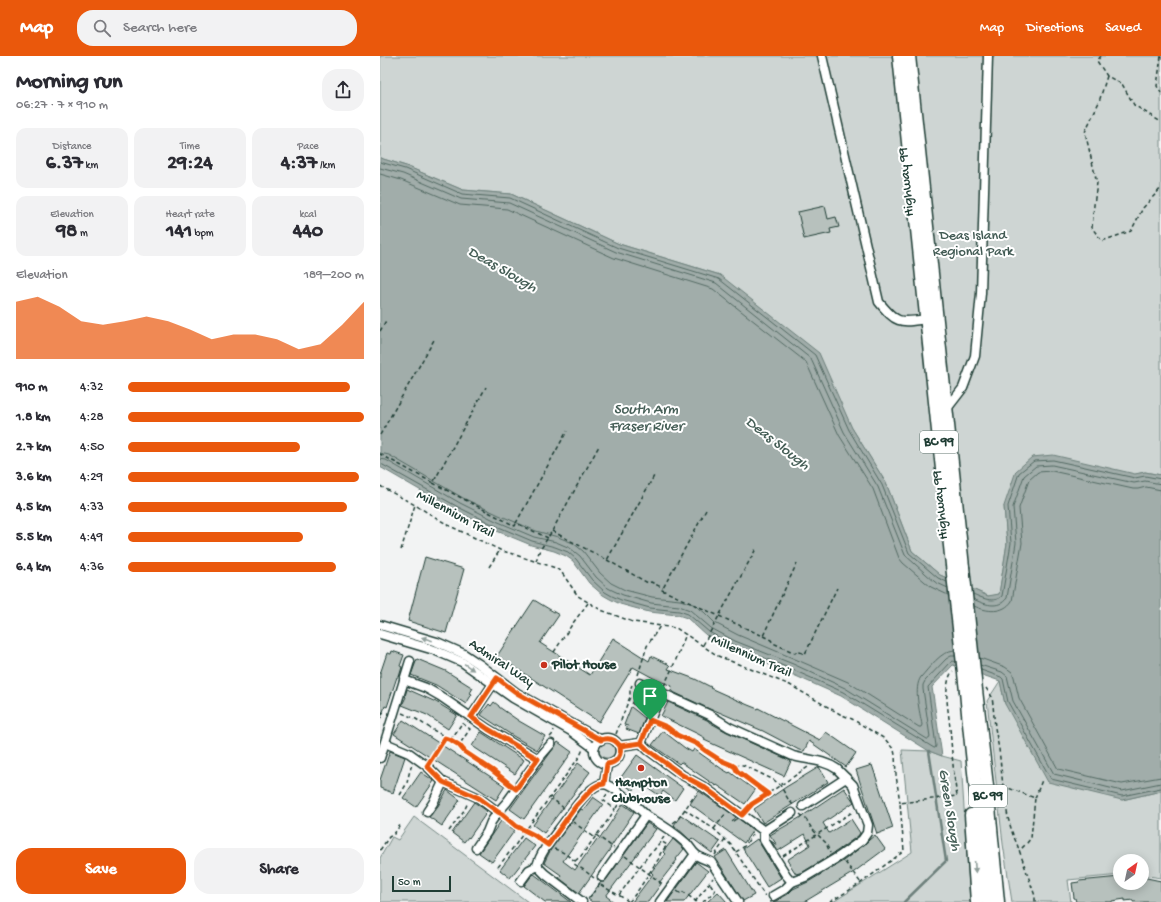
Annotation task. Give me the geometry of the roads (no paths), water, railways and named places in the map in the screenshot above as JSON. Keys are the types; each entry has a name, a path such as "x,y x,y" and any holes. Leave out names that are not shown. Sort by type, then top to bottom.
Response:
{"highway":[{"name":"Highway 99","path":"899,56 927,319 971,690 987,786 998,902"},
{"name":"Highway 99","path":"909,56 946,410 957,566"},
{"name":"Highway 99","path":"971,690 975,784 988,902"},
{"path":"975,784 971,814 977,902"}],"street":[{"path":"822,56 879,302 890,316 901,322 927,319"},
{"path":"946,410 963,388 975,356 981,293 988,56"},
{"path":"380,634 381,625"},
{"name":"Admiral Way","path":"381,625 437,642 451,652 479,664 513,698 584,739 594,748"},
{"name":"Admiral Way","path":"380,634 434,650 451,652"},
{"path":"380,758 410,661"},
{"path":"404,680 426,688 440,696 488,729 538,759"},
{"path":"471,717 495,681"},
{"name":"Admiral Way","path":"495,681 601,740"},
{"path":"640,683 710,715 729,728 793,756 814,760 836,768 854,785 868,825 867,833 862,840 805,878 792,882 785,889 770,897"},
{"path":"641,743 661,693"},
{"path":"605,738 614,739 620,746 621,750 618,758 612,764 603,764 597,760 594,748 601,740 605,738"},
{"path":"384,743 398,748 416,758 427,766 443,782 479,798 498,812"},
{"path":"620,746 641,743"},
{"path":"641,743 648,750 682,775 704,787 762,830 764,840 792,882"},
{"path":"476,848 498,812 551,744"},
{"path":"604,784 607,764"},
{"path":"803,806 846,778"},
{"path":"427,812 434,802 443,782"},
{"path":"521,881 529,870 538,866 542,853 569,815 593,788 604,784 612,788 637,806 646,815 669,830 688,845 695,854 711,862 738,902"},
{"path":"762,830 792,813"},
{"path":"601,880 646,815"},
{"path":"660,902 695,854"},
{"path":"538,866 545,874 582,902"}],"water":[{"name":"South Arm Fraser River","path":"380,158 406,166 463,190 511,194 619,244 720,275 819,353 852,428 886,483 912,551 940,575 988,596 999,594 1007,543 1004,506 1016,471 1032,457 1053,455 1135,474 1145,472 1161,475 1161,791 1122,800 1048,782 1005,704 1000,681 953,665 932,687 942,756 929,751 841,696 731,649 706,635 687,618 678,615 649,612 620,604 610,599 589,583 573,561 566,556 531,545 492,529 456,511 380,467"}],"waterway":[{"name":"Green Slough","path":"904,902 946,861 929,751"}],"place":[{"name":"Pilot House","path":"544,665"},
{"name":"Hampton Clubhouse","path":"641,768"}],"park label":[{"name":"Deas Island Regional Park","path":"973,244"}],"water label":[{"name":"Deas Slough","path":"502,270"},
{"name":"Deas Slough","path":"777,444"}]}
